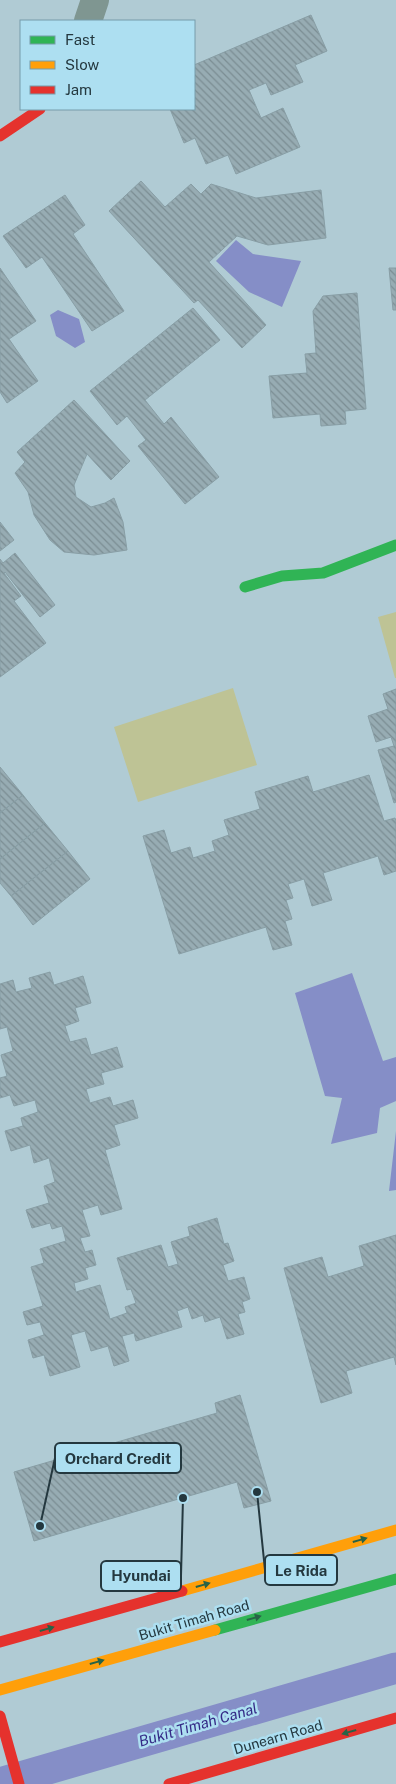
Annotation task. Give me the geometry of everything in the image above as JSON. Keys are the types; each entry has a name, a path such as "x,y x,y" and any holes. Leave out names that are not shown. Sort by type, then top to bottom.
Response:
{"main road":[{"path":"0,136 39,110"},
{"path":"245,587 282,576 322,573 396,545"},
{"path":"0,1642 396,1530"},
{"name":"Bukit Timah Road","path":"0,1690 396,1578"},
{"name":"Dunearn Road","path":"169,1784 396,1718"},
{"path":"1,1721 19,1784"}],"street":[{"path":"88,20 95,0"}],"green space":[{"path":"396,612 396,678 395,678 378,617"},
{"path":"233,688 257,765 138,802 114,727"}],"water":[{"path":"236,240 253,254 301,261 282,307 249,292 216,261"},
{"path":"58,310 79,319 85,342 75,348 56,336 50,315"},
{"path":"352,973 383,1061 396,1057 396,1101 380,1108 377,1133 331,1144 342,1098 325,1096 295,993"},
{"path":"396,1131 396,1190 389,1191"}],"building":[{"path":"311,15 327,51 295,65 303,82 271,95 266,83 249,90 261,118 283,108 300,147 236,174 228,155 206,164 195,138 184,143 170,110 195,110 195,65"},
{"path":"141,181 165,207 191,184 201,194 211,184 256,198 321,190 326,238 268,245 237,236 209,262 266,325 242,348 198,300 194,303 109,211"},
{"path":"65,195 85,225 73,234 124,311 92,331 42,257 26,268 3,236"},
{"path":"0,268 36,321 9,339 38,381 7,403 0,392"},
{"path":"389,268 396,268 396,310 393,310"},
{"path":"357,293 366,409 345,411 346,424 321,426 320,414 273,418 269,376 307,373 305,354 316,353 313,311 323,296"},
{"path":"193,308 220,340 145,400 164,424 171,417 219,477 185,504 138,446 146,440 127,416 117,425 90,391"},
{"path":"74,400 130,461 111,480 87,454 74,485 76,497 91,507 114,498 123,522 127,550 94,555 64,552 50,540 34,515 28,492 15,473 25,462 17,452"},
{"path":"0,522 14,540 0,551"},
{"path":"15,553 55,605 40,617 4,573 21,596 14,601 46,643 0,677 0,559 3,563"},
{"path":"396,689 396,802 394,803 378,750 394,746 391,737 376,742 368,716 388,709 383,694"},
{"path":"0,767 23,795 0,813"},
{"path":"369,775 384,821 395,818 396,821 396,871 384,875 378,856 323,873 332,900 312,906 304,879 288,884 293,898 286,900 292,919 285,921 292,945 273,950 266,927 179,954 143,836 164,830 171,853 190,847 193,858 215,851 212,841 229,835 224,820 260,809 255,792 308,776 313,792"},
{"path":"23,795 45,823 0,859 0,813"},
{"path":"45,823 68,851 11,896 0,883 0,859"},
{"path":"68,851 90,879 33,925 11,896"},
{"path":"50,972 54,985 83,976 91,1003 75,1008 79,1021 65,1026 70,1042 86,1038 91,1055 117,1047 123,1067 101,1073 104,1084 86,1089 90,1103 110,1097 113,1106 133,1100 138,1118 114,1125 120,1145 105,1150 122,1209 101,1215 98,1205 82,1210 90,1236 80,1238 85,1252 92,1250 96,1265 85,1268 88,1279 74,1283 76,1292 100,1285 110,1319 127,1313 125,1307 136,1303 131,1289 127,1290 117,1258 161,1245 168,1267 178,1264 171,1242 190,1236 188,1227 217,1218 224,1244 228,1243 234,1261 223,1265 228,1281 244,1277 250,1299 242,1302 245,1312 238,1314 244,1334 227,1339 220,1317 205,1322 203,1315 192,1319 188,1307 177,1311 182,1327 136,1341 134,1333 122,1336 129,1361 114,1366 108,1346 91,1351 85,1331 71,1335 80,1367 50,1376 44,1355 33,1358 28,1340 44,1335 40,1322 27,1325 23,1312 43,1306 31,1267 44,1263 40,1249 66,1241 62,1226 52,1229 50,1223 32,1228 26,1210 49,1203 44,1186 55,1182 49,1158 34,1163 30,1145 11,1151 5,1131 23,1126 21,1118 38,1112 35,1100 14,1106 10,1095 0,1098 0,1078 7,1076 1,1055 13,1051 7,1027 0,1029 0,984 13,980 16,992 32,988 29,978"},
{"path":"396,1235 396,1365 394,1357 346,1371 352,1393 321,1403 284,1268 322,1257 328,1277 364,1266 359,1246"},
{"path":"240,1395 271,1501 244,1508 237,1482 34,1541 14,1472 217,1413 215,1403"}],"waterway":[{"name":"Bukit Timah Canal","path":"0,1783 396,1668"}],"traffic: fast":[{"path":"245,587 282,576 323,573 396,545"},
{"path":"215,1630 396,1579"}],"traffic: slow":[{"path":"182,1591 396,1530"},
{"path":"0,1690 215,1630"}],"traffic: jam":[{"path":"0,136 39,110"},
{"path":"0,1642 182,1591"},
{"path":"0,1716 19,1784"},
{"path":"169,1784 396,1718"}],"place":[{"name":"Le Rida","path":"257,1492"},
{"name":"Hyundai","path":"183,1498"},
{"name":"Orchard Credit","path":"40,1526"}]}
